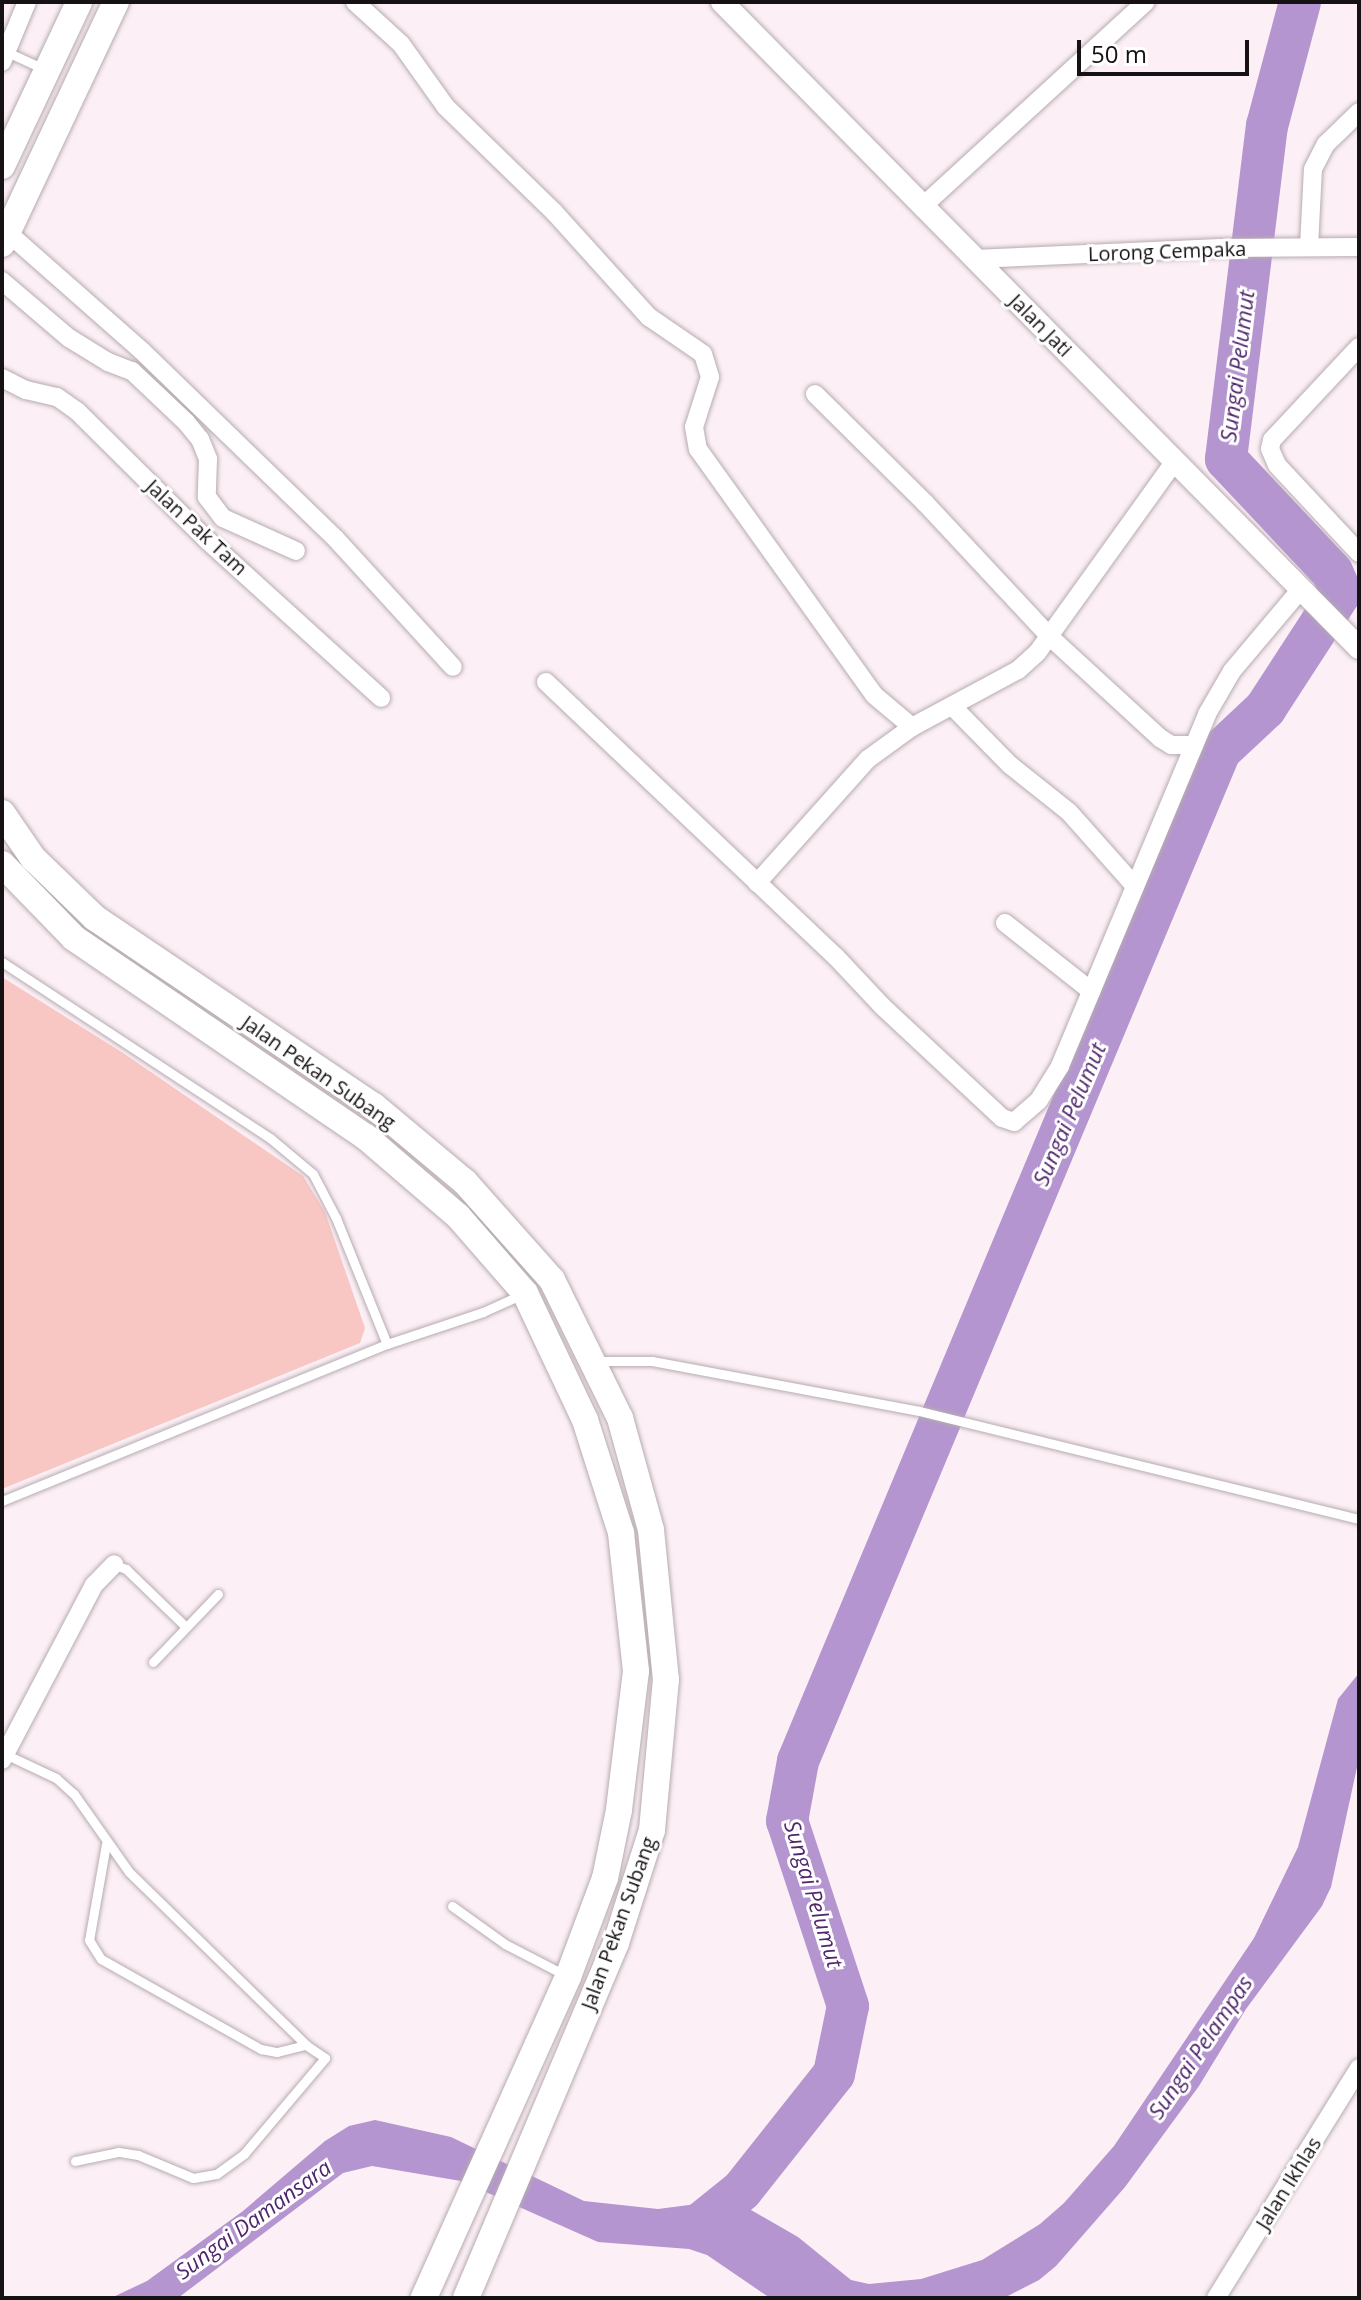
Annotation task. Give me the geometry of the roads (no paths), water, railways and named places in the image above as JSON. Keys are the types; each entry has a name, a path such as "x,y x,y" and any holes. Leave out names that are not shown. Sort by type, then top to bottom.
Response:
{"main road":[{"path":"2,166 9,134 47,71 79,2"},
{"path":"4,238 116,2"},
{"name":"Jalan Pekan Subang","path":"2,813 33,858 95,918 374,1106 465,1182 552,1280 620,1418 651,1530 666,1679 652,1830 616,1943 469,2298"},
{"name":"Jalan Pekan Subang","path":"2,864 74,938 366,1137 458,1216 525,1293 585,1420 621,1533 636,1671 619,1810 605,1878 568,1977 424,2298"}],"street":[{"path":"4,57 27,2"},
{"path":"355,2 401,44 446,107 554,212 649,317 703,354 710,377 694,427 698,449 874,695 912,727"},
{"path":"923,206 1146,2"},
{"name":"Jalan Jati","path":"732,5 923,206 1359,648"},
{"path":"1309,247 1313,169 1326,144 1359,112"},
{"path":"4,238 142,351 336,539 453,667"},
{"name":"Lorong Cempaka","path":"975,259 1220,248 1359,247"},
{"path":"2,281 69,338 108,362 132,371 186,422 200,439 208,459 207,497 223,518 296,551"},
{"path":"1359,347 1272,440 1270,449 1277,465 1359,553"},
{"name":"Jalan Pak Tam","path":"2,378 26,390 57,397 77,411 207,540 381,698"},
{"path":"815,394 926,504 1049,636 1160,738 1171,745 1194,745"},
{"path":"757,883 868,759 912,727 1018,670 1049,636 1175,461"},
{"path":"546,682 836,957 882,1006 1008,1121 1026,1115 1060,1066 1194,745 1232,671 1304,592"},
{"path":"952,706 1010,765 1069,812 1135,886"},
{"path":"1005,923 1091,991"},
{"path":"4,1757 94,1585 114,1564"},
{"name":"Jalan Ikhlas","path":"1216,2298 1359,2068"}],"lane":[{"path":"4,57 47,71"},
{"path":"2,962 270,1138 313,1174 336,1218 387,1344"},
{"path":"2,1501 387,1344 483,1312 525,1293"},
{"path":"593,1361 652,1361 919,1411 1359,1519"},
{"path":"114,1564 126,1569 186,1627"},
{"path":"153,1662 218,1594"},
{"path":"4,1757 56,1778 74,1794 106,1844 129,1872 306,2045 325,2058 244,2154 224,2170 193,2178 153,2160 118,2152 75,2161"},
{"path":"106,1844 89,1940 101,1959 261,2049 277,2052 306,2045"},
{"path":"452,1906 505,1944 568,1977"}],"water":[{"path":"1359,1673 1359,1758 1331,1887 1322,1906 1246,2009 1199,2086 1125,2187 1056,2266 1039,2280 1004,2298 770,2298 707,2255 689,2249 598,2242 461,2181 372,2166 343,2173 178,2298 111,2298 147,2281 243,2211 325,2141 349,2126 375,2120 451,2137 584,2201 658,2209 712,2202 751,2210 798,2237 851,2280 869,2284 921,2279 982,2260 1040,2224 1064,2203 1114,2146 1254,1938 1298,1847 1338,1699"}],"waterway":[{"name":"Sungai Pelumut","path":"696,2227 742,2190 834,2074 848,2006 787,1821 798,1761 1220,751 1265,709 1341,592 1332,572 1226,459 1267,126 1300,2"}],"water label":[{"name":"Sungai Pelampas","path":"1200,2047"},
{"name":"Sungai Damansara","path":"253,2219"}]}
